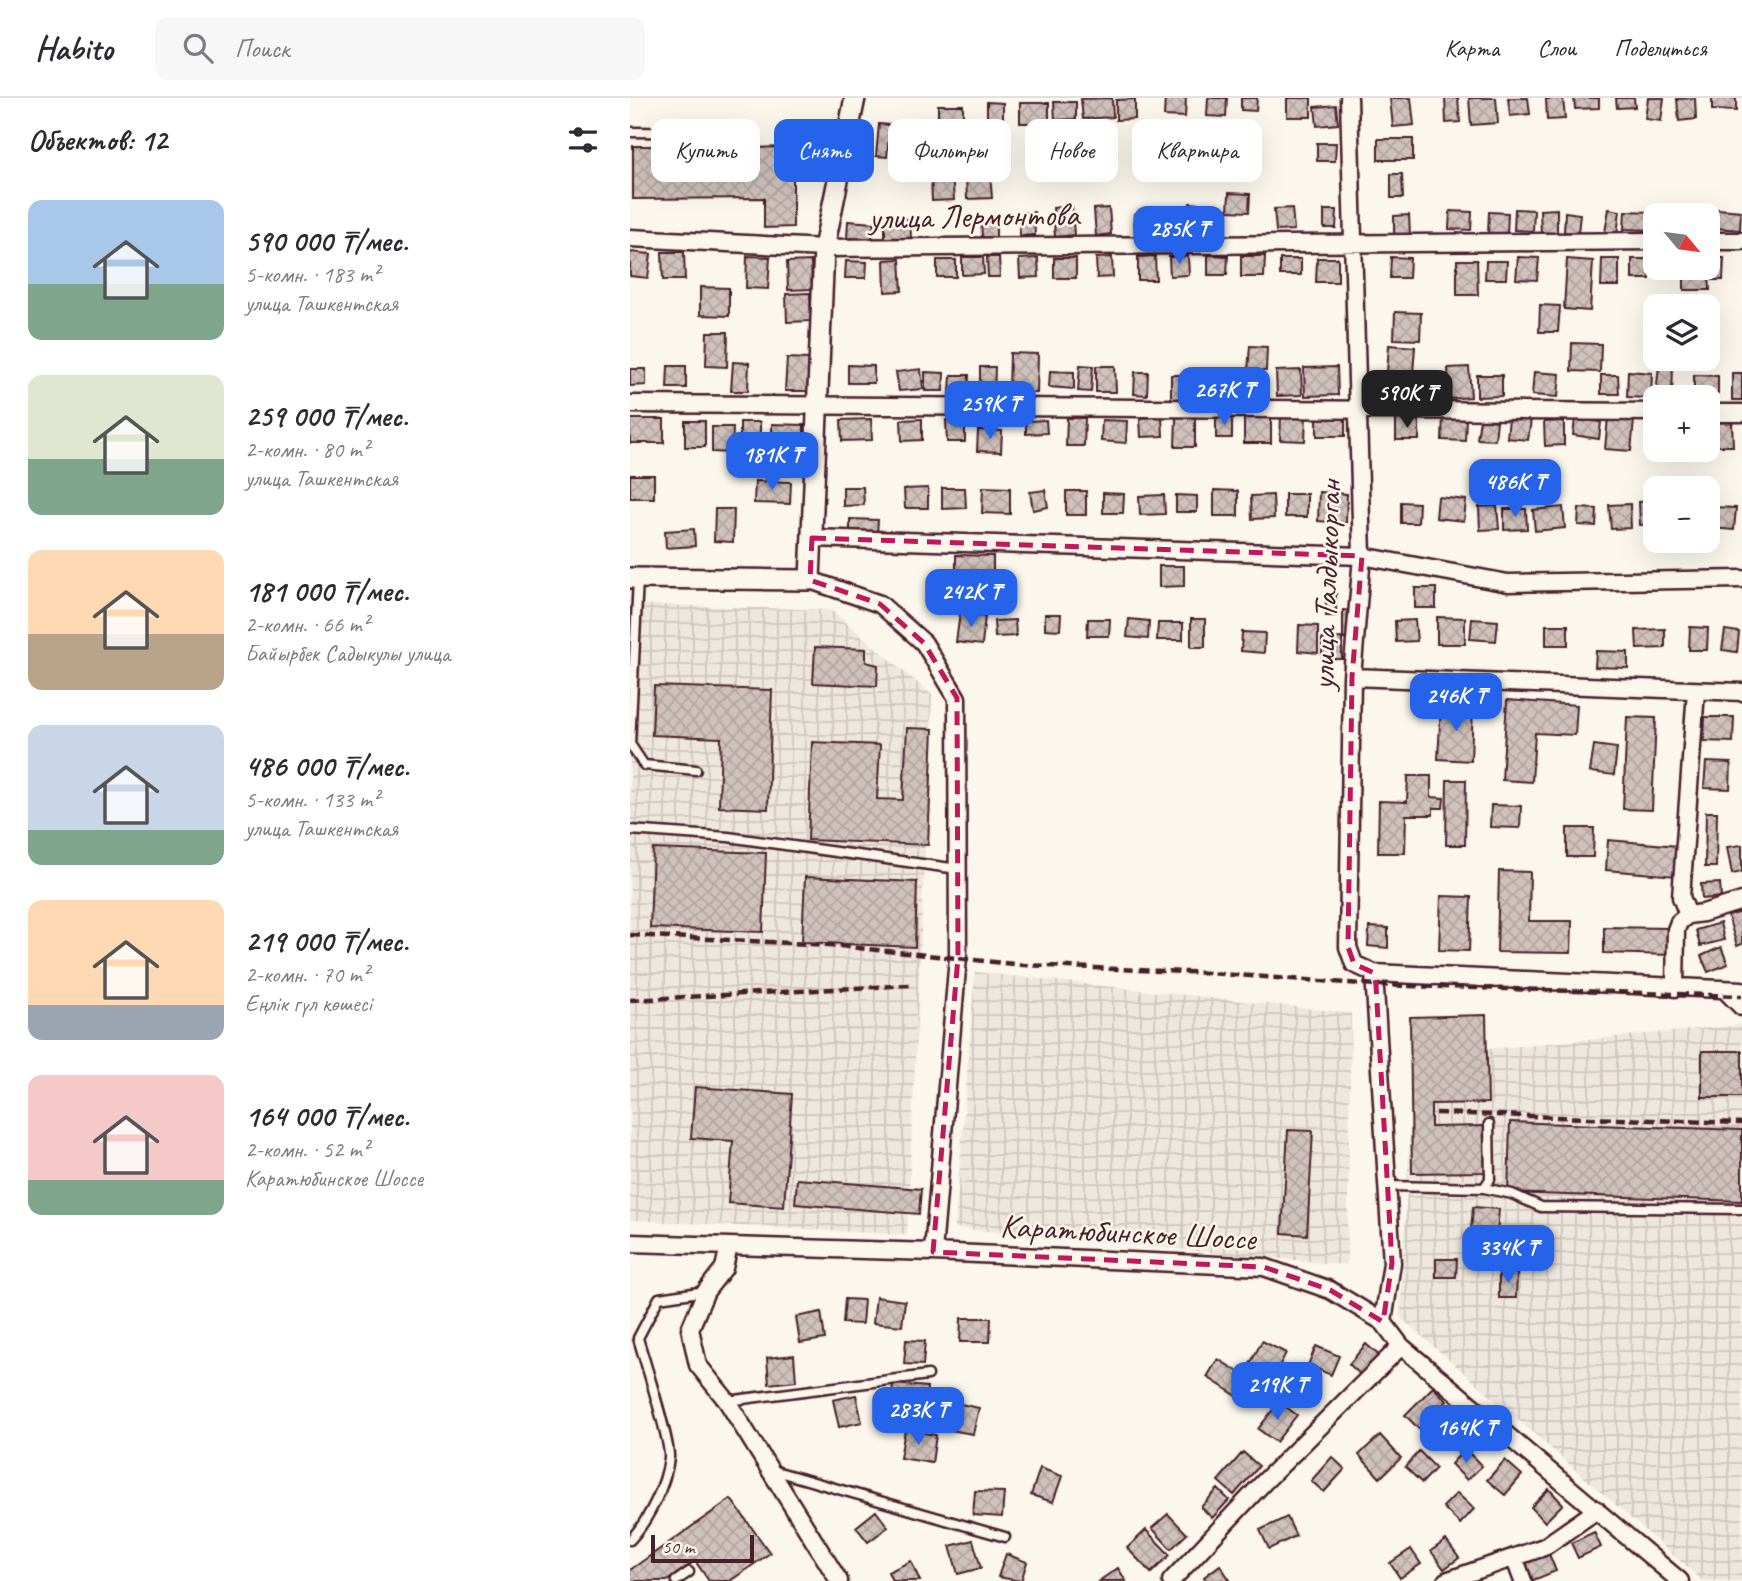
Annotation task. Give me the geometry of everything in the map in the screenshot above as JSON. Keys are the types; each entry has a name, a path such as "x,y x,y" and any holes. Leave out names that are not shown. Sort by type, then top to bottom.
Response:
{"street":[{"path":"810,580 824,248 855,98"},
{"name":"улица Талдыкорган","path":"1349,98 1362,556 1352,677 1348,947 1354,964 1374,973"},
{"name":"улица Лермонтова","path":"630,238 824,248 1643,241"},
{"path":"1720,241 1742,241"},
{"path":"630,404 1643,412"},
{"path":"1720,412 1742,413"},
{"path":"812,538 1362,556 1508,583 1742,579"},
{"path":"634,578 810,580 880,604 924,643 957,698 958,957 933,1252"},
{"path":"1352,677 1742,692"},
{"path":"1688,915 1681,897 1696,691"},
{"path":"1675,988 1676,930 1679,922 1688,915 1742,901"},
{"path":"1382,1322 1392,1263 1374,973 1734,990 1742,1007"},
{"name":"Каратюбинское Шоссе","path":"630,1243 933,1252 1264,1267 1329,1290 1382,1322 1401,1346 1680,1581"},
{"path":"729,1246 724,1268 706,1291 690,1329 698,1365 727,1401 839,1581"},
{"path":"1171,1581 1255,1492 1401,1346"},
{"path":"1446,1581 1544,1547 1597,1510"},
{"path":"1514,1557 1523,1581"}],"lane":[{"path":"630,132 651,132"},
{"path":"634,578 630,744 644,765 696,770"},
{"path":"630,831 728,837 958,869"},
{"path":"1484,1188 1490,1179 1489,1124"},
{"path":"1389,1186 1484,1188 1512,1194 1541,1207 1742,1209"},
{"path":"630,1540 640,1529 657,1495 670,1457 638,1338 659,1298 706,1291"},
{"path":"727,1401 928,1375"},
{"path":"772,1470 1005,1537"},
{"path":"676,1581 689,1572"}],"highlighted area":[{"path":"812,538 1362,556 1352,677 1348,947 1354,964 1374,973 1376,985 1392,1263 1383,1322 1330,1290 1264,1267 933,1252 958,957 957,698 924,643 880,604 810,580"}],"shaded area":[{"path":"630,604 831,610 932,695 907,1235 630,1220"},
{"path":"975,972 1351,1013 1347,1265 955,1228"},
{"path":"1742,1025 1742,1581 1703,1581 1400,1317 1414,1056"}],"building":[{"path":"1112,98 1113,117 1083,119 1081,99"},
{"path":"1165,98 1186,98 1185,117 1164,116"},
{"path":"1208,98 1227,98 1226,117 1207,116"},
{"path":"1241,98 1257,98 1256,111 1241,110"},
{"path":"1287,98 1311,98 1311,117 1287,117"},
{"path":"1390,98 1411,98 1414,125 1393,127"},
{"path":"1445,98 1458,98 1460,122 1446,123"},
{"path":"1469,98 1496,98 1498,123 1471,125"},
{"path":"1508,98 1528,98 1530,114 1510,116"},
{"path":"1563,98 1565,119 1547,120 1546,99"},
{"path":"1574,98 1599,98 1599,108 1575,109"},
{"path":"1616,98 1634,98 1635,107 1617,108"},
{"path":"1648,98 1664,98 1661,121 1645,119"},
{"path":"1695,98 1696,119 1679,121 1677,99"},
{"path":"1712,98 1736,98 1736,111 1712,110"},
{"path":"1135,99 1135,119 1116,119 1116,100"},
{"path":"987,102 1003,103 1003,119 987,119"},
{"path":"1054,102 1076,102 1076,119 1055,119"},
{"path":"1020,103 1049,103 1049,119 1025,119 1025,123 1020,123"},
{"path":"938,105 963,105 963,119 938,119"},
{"path":"1336,105 1338,124 1317,126 1315,107"},
{"path":"879,124 888,125 887,157 876,156"},
{"path":"1378,139 1413,139 1413,160 1378,160"},
{"path":"1317,143 1336,143 1335,161 1317,161"},
{"path":"633,146 651,146 651,182 760,182 760,148 774,147 774,182 793,182 793,227 764,228 764,198 633,199"},
{"path":"1391,174 1402,174 1403,198 1391,198"},
{"path":"931,182 953,182 954,200 932,201"},
{"path":"966,182 991,182 992,198 967,199"},
{"path":"1229,193 1250,194 1249,212 1228,211"},
{"path":"1190,203 1210,205 1208,230 1188,229"},
{"path":"1072,206 1074,235 1055,237 1053,208"},
{"path":"1109,208 1111,234 1096,236 1094,209"},
{"path":"1167,208 1185,208 1185,231 1167,231"},
{"path":"1292,208 1294,230 1276,231 1274,209"},
{"path":"1515,209 1534,210 1533,231 1514,230"},
{"path":"1557,209 1557,233 1541,234 1540,210"},
{"path":"1609,209 1620,211 1617,234 1605,232"},
{"path":"1720,209 1741,211 1740,230 1720,228"},
{"path":"1324,210 1337,210 1336,228 1324,228"},
{"path":"1450,211 1472,212 1471,230 1449,229"},
{"path":"1625,211 1643,212 1643,230 1624,229"},
{"path":"1034,212 1035,235 1020,236 1019,213"},
{"path":"1489,212 1508,213 1507,234 1488,233"},
{"path":"1565,212 1580,214 1578,233 1564,232"},
{"path":"1134,214 1149,214 1150,233 1135,234"},
{"path":"1409,215 1410,235 1394,236 1394,216"},
{"path":"885,219 910,219 911,238 885,238"},
{"path":"996,219 996,237 982,237 981,220"},
{"path":"848,221 874,223 872,240 847,238"},
{"path":"630,252 651,254 648,278 630,276"},
{"path":"662,252 684,252 685,280 663,280"},
{"path":"1208,255 1228,256 1227,275 1208,275"},
{"path":"747,256 770,257 768,289 746,288"},
{"path":"1155,256 1156,280 1138,280 1138,257"},
{"path":"1188,256 1189,275 1170,276 1169,257"},
{"path":"1241,256 1265,256 1264,277 1241,277"},
{"path":"962,257 983,257 984,274 962,275"},
{"path":"987,257 999,257 1000,277 988,277"},
{"path":"1112,257 1113,277 1097,278 1096,258"},
{"path":"1391,257 1410,258 1409,278 1390,278"},
{"path":"1518,257 1539,258 1537,280 1516,279"},
{"path":"1038,258 1039,277 1020,278 1019,259"},
{"path":"1054,258 1076,258 1076,278 1054,278"},
{"path":"1317,258 1338,258 1338,282 1316,282"},
{"path":"1720,258 1724,258 1723,280 1720,280"},
{"path":"900,259 902,291 885,292 884,260"},
{"path":"1280,259 1301,259 1301,275 1280,275"},
{"path":"1567,259 1593,261 1590,311 1564,309"},
{"path":"1602,259 1619,259 1619,286 1601,286"},
{"path":"1632,259 1643,259 1643,279 1632,279"},
{"path":"937,260 956,260 956,277 937,277"},
{"path":"1457,260 1477,260 1478,295 1457,295"},
{"path":"811,261 812,289 788,290 787,262"},
{"path":"846,261 867,262 866,278 845,278"},
{"path":"1486,261 1507,261 1506,279 1485,279"},
{"path":"1684,280 1709,280 1710,290 1684,290"},
{"path":"700,287 729,288 729,316 700,315"},
{"path":"810,293 811,321 787,322 786,294"},
{"path":"1540,305 1560,306 1558,332 1539,332"},
{"path":"1395,312 1421,313 1420,340 1394,339"},
{"path":"707,332 728,332 727,367 706,366"},
{"path":"1572,343 1601,344 1600,372 1571,371"},
{"path":"1389,345 1415,347 1413,373 1387,372"},
{"path":"1250,346 1267,347 1266,371 1248,370"},
{"path":"1010,353 1038,354 1037,393 1009,393"},
{"path":"787,358 809,359 808,391 785,391"},
{"path":"733,362 749,363 748,391 731,391"},
{"path":"848,365 874,366 874,383 848,383"},
{"path":"1080,365 1093,366 1091,392 1078,391"},
{"path":"668,366 686,366 686,388 667,388"},
{"path":"1096,366 1115,366 1116,392 1096,392"},
{"path":"980,367 995,367 994,396 980,396"},
{"path":"1337,367 1338,395 1305,396 1304,368"},
{"path":"1469,367 1471,397 1449,399 1448,368"},
{"path":"630,369 646,369 646,385 630,386"},
{"path":"921,369 923,389 899,391 896,372"},
{"path":"1208,369 1225,370 1224,394 1206,393"},
{"path":"1301,370 1302,395 1277,396 1276,371"},
{"path":"1050,371 1074,372 1074,389 1049,387"},
{"path":"1628,371 1652,373 1652,385 1643,385 1643,398 1627,397"},
{"path":"1658,371 1673,371 1672,385 1657,385"},
{"path":"925,372 944,373 943,391 925,391"},
{"path":"1135,372 1148,372 1147,395 1134,394"},
{"path":"1534,372 1560,374 1558,397 1532,395"},
{"path":"1732,373 1742,373 1742,400 1732,400"},
{"path":"951,375 969,375 968,394 950,393"},
{"path":"1171,375 1190,375 1191,398 1171,399"},
{"path":"1477,375 1502,375 1502,396 1477,397"},
{"path":"1601,375 1618,375 1619,394 1601,394"},
{"path":"1694,375 1718,376 1718,385 1694,385"},
{"path":"1281,415 1306,416 1305,441 1280,440"},
{"path":"1317,415 1345,415 1345,436 1317,436"},
{"path":"1162,416 1163,436 1141,437 1140,418"},
{"path":"1216,416 1232,416 1232,438 1216,438"},
{"path":"1244,416 1271,416 1271,443 1244,443"},
{"path":"1443,416 1466,418 1465,441 1442,440"},
{"path":"1176,417 1195,418 1195,447 1175,447"},
{"path":"1608,417 1634,420 1631,451 1605,449"},
{"path":"1067,418 1085,418 1084,446 1066,446"},
{"path":"1509,418 1531,420 1528,440 1507,438"},
{"path":"630,419 664,419 664,443 630,443"},
{"path":"871,419 872,440 842,441 841,420"},
{"path":"922,419 922,440 902,441 901,420"},
{"path":"1396,419 1419,419 1419,440 1396,440"},
{"path":"1480,419 1497,421 1495,440 1477,439"},
{"path":"1575,419 1601,422 1599,439 1573,435"},
{"path":"946,420 965,420 965,442 947,442"},
{"path":"1046,420 1047,433 1026,434 1026,421"},
{"path":"1102,420 1127,421 1126,443 1101,441"},
{"path":"685,421 705,421 705,447 685,447"},
{"path":"1564,421 1564,445 1545,446 1544,422"},
{"path":"740,422 760,422 760,448 740,448"},
{"path":"1720,422 1732,422 1733,446 1720,446"},
{"path":"772,424 804,425 804,445 772,444"},
{"path":"712,427 733,427 732,453 712,452"},
{"path":"978,430 1002,431 1001,452 977,451"},
{"path":"630,475 654,475 654,498 630,498"},
{"path":"755,481 791,482 790,504 754,503"},
{"path":"843,487 863,487 864,505 843,506"},
{"path":"983,487 1010,488 1010,514 982,513"},
{"path":"928,488 928,508 905,508 904,489"},
{"path":"942,488 965,488 966,508 942,509"},
{"path":"1045,490 1048,507 1033,510 1030,492"},
{"path":"1214,490 1238,491 1238,516 1214,516"},
{"path":"1066,491 1086,491 1086,515 1066,515"},
{"path":"1319,492 1347,494 1346,523 1318,521"},
{"path":"1103,493 1124,494 1123,513 1103,513"},
{"path":"1285,494 1307,494 1307,517 1285,517"},
{"path":"1164,495 1165,514 1140,515 1139,496"},
{"path":"1176,495 1197,496 1197,512 1176,512"},
{"path":"1273,495 1274,518 1252,519 1251,496"},
{"path":"1438,497 1466,500 1464,521 1436,518"},
{"path":"1401,502 1419,503 1418,523 1401,523"},
{"path":"1639,502 1643,502 1643,525 1640,525"},
{"path":"1630,504 1631,528 1611,529 1609,505"},
{"path":"1497,506 1499,529 1480,530 1479,507"},
{"path":"1563,507 1565,528 1535,531 1533,510"},
{"path":"1720,507 1736,508 1734,530 1720,529"},
{"path":"1579,508 1597,509 1596,526 1578,525"},
{"path":"715,509 734,509 733,542 714,541"},
{"path":"1504,509 1526,509 1527,529 1504,530"},
{"path":"850,519 878,520 877,534 850,534"},
{"path":"694,529 695,546 666,548 665,531"},
{"path":"956,555 993,556 993,578 956,577"},
{"path":"1159,566 1184,566 1184,586 1159,587"},
{"path":"1415,588 1436,588 1436,608 1415,608"},
{"path":"1326,594 1336,594 1336,616 1326,616"},
{"path":"1343,610 1353,611 1353,639 1343,639"},
{"path":"960,613 985,616 982,645 956,642"},
{"path":"1045,614 1061,614 1060,630 1045,629"},
{"path":"1437,617 1465,618 1465,644 1437,644"},
{"path":"1088,619 1110,619 1109,636 1087,636"},
{"path":"1129,619 1149,621 1148,639 1127,637"},
{"path":"1191,619 1205,619 1205,647 1191,647"},
{"path":"1472,619 1498,621 1496,641 1470,639"},
{"path":"1015,620 1016,636 995,637 994,621"},
{"path":"1415,620 1417,641 1396,642 1395,621"},
{"path":"1158,623 1183,623 1183,640 1157,640"},
{"path":"1299,625 1318,626 1318,653 1298,651"},
{"path":"1546,625 1568,625 1568,645 1546,645"},
{"path":"1690,627 1708,628 1707,650 1689,650"},
{"path":"1665,629 1665,648 1637,649 1636,630"},
{"path":"1725,630 1739,632 1737,652 1722,650"},
{"path":"1242,632 1265,633 1264,653 1241,651"},
{"path":"1342,638 1342,659 1322,659 1322,639"},
{"path":"815,647 866,649 866,662 878,665 877,686 813,683"},
{"path":"1596,651 1628,652 1628,668 1595,667"},
{"path":"654,686 772,690 768,809 719,807 721,738 652,735"},
{"path":"1507,700 1577,705 1575,735 1535,733 1532,782 1502,780"},
{"path":"1441,705 1473,706 1471,761 1438,759"},
{"path":"1627,717 1656,718 1652,810 1623,809"},
{"path":"1705,717 1734,717 1733,742 1704,741"},
{"path":"907,728 933,729 928,845 808,840 812,742 880,745 877,799 903,800"},
{"path":"1594,745 1617,748 1614,775 1590,772"},
{"path":"1706,762 1731,763 1730,789 1704,788"},
{"path":"1408,776 1431,776 1431,797 1444,798 1443,808 1433,808 1433,815 1406,815 1405,853 1378,853 1379,801 1407,802"},
{"path":"1447,780 1466,780 1465,845 1446,845"},
{"path":"1491,805 1521,806 1520,828 1490,827"},
{"path":"1706,812 1717,812 1716,867 1705,867"},
{"path":"1567,828 1594,828 1593,857 1567,857"},
{"path":"1608,840 1678,846 1676,876 1606,870"},
{"path":"1742,845 1742,872 1732,874 1727,847"},
{"path":"653,849 766,853 763,932 650,928"},
{"path":"1499,871 1530,872 1529,921 1572,921 1571,953 1497,952"},
{"path":"805,877 917,882 915,947 802,942"},
{"path":"1720,883 1721,897 1702,899 1701,884"},
{"path":"1441,896 1471,897 1469,951 1439,950"},
{"path":"1742,912 1742,944 1737,946 1728,916"},
{"path":"1720,923 1724,940 1700,946 1696,930"},
{"path":"1369,927 1388,928 1388,948 1368,946"},
{"path":"1604,927 1670,928 1669,955 1604,953"},
{"path":"1721,947 1728,964 1708,972 1701,956"},
{"path":"1486,1015 1488,1103 1431,1104 1431,1127 1485,1126 1485,1172 1412,1173 1410,1017"},
{"path":"1702,1051 1742,1051 1742,1097 1702,1097"},
{"path":"695,1087 792,1094 784,1207 728,1203 733,1141 691,1138"},
{"path":"1510,1122 1742,1130 1742,1201 1508,1193"},
{"path":"1288,1130 1313,1131 1307,1235 1282,1233"},
{"path":"797,1179 921,1189 919,1214 795,1204"},
{"path":"1473,1207 1499,1209 1496,1245 1470,1243"},
{"path":"1436,1259 1457,1259 1456,1277 1436,1277"},
{"path":"1499,1272 1517,1273 1516,1298 1499,1298"},
{"path":"876,1297 905,1301 902,1326 873,1323"},
{"path":"845,1299 864,1300 862,1324 843,1323"},
{"path":"821,1312 825,1339 800,1343 796,1317"},
{"path":"961,1318 991,1318 990,1342 960,1342"},
{"path":"906,1340 925,1341 923,1365 904,1364"},
{"path":"1262,1341 1286,1353 1274,1376 1250,1364"},
{"path":"1366,1344 1382,1358 1364,1378 1349,1364"},
{"path":"1316,1346 1339,1356 1331,1375 1308,1365"},
{"path":"794,1355 796,1381 769,1384 767,1358"},
{"path":"1218,1359 1248,1378 1237,1396 1207,1377"},
{"path":"893,1384 927,1387 925,1408 891,1405"},
{"path":"1433,1387 1447,1401 1419,1429 1405,1415"},
{"path":"856,1395 862,1422 839,1427 833,1400"},
{"path":"1279,1402 1297,1415 1276,1442 1258,1429"},
{"path":"956,1403 979,1408 973,1434 950,1430"},
{"path":"1452,1416 1466,1431 1447,1448 1433,1433"},
{"path":"905,1430 936,1435 932,1463 900,1458"},
{"path":"1380,1435 1401,1458 1380,1478 1359,1455"},
{"path":"1465,1449 1482,1466 1467,1480 1451,1464"},
{"path":"1419,1451 1436,1468 1422,1483 1405,1467"},
{"path":"1243,1452 1259,1466 1234,1495 1218,1481"},
{"path":"1332,1457 1345,1469 1324,1492 1311,1481"},
{"path":"1505,1460 1522,1475 1505,1495 1487,1480"},
{"path":"1040,1468 1062,1476 1053,1502 1031,1495"},
{"path":"1218,1489 1229,1500 1212,1518 1201,1507"},
{"path":"1549,1489 1563,1504 1545,1522 1531,1507"},
{"path":"975,1491 1004,1492 1002,1517 973,1515"},
{"path":"1457,1493 1474,1509 1460,1524 1443,1507"},
{"path":"731,1499 770,1553 730,1581 709,1581 695,1561 667,1581 630,1581 630,1570"},
{"path":"876,1511 888,1527 868,1542 856,1527"},
{"path":"1168,1514 1187,1534 1171,1549 1152,1528"},
{"path":"1287,1517 1296,1536 1269,1549 1260,1530"},
{"path":"1146,1530 1170,1555 1151,1573 1127,1548"},
{"path":"1594,1532 1601,1547 1578,1558 1571,1543"},
{"path":"973,1540 981,1568 958,1574 950,1546"},
{"path":"1446,1540 1459,1558 1444,1569 1431,1551"},
{"path":"1411,1549 1421,1564 1400,1578 1390,1563"},
{"path":"1006,1554 1027,1562 1021,1581 998,1577"},
{"path":"1549,1554 1556,1571 1531,1581 1524,1564"},
{"path":"911,1561 920,1581 892,1581 888,1572"},
{"path":"1220,1565 1230,1580 1207,1581 1204,1577"},
{"path":"1118,1568 1126,1581 1099,1581"}],"railway":[{"path":"630,935 829,945 1024,965 1208,973 1376,985 1742,996"},
{"path":"630,1000 911,985"},
{"path":"1436,1113 1742,1123"}]}
